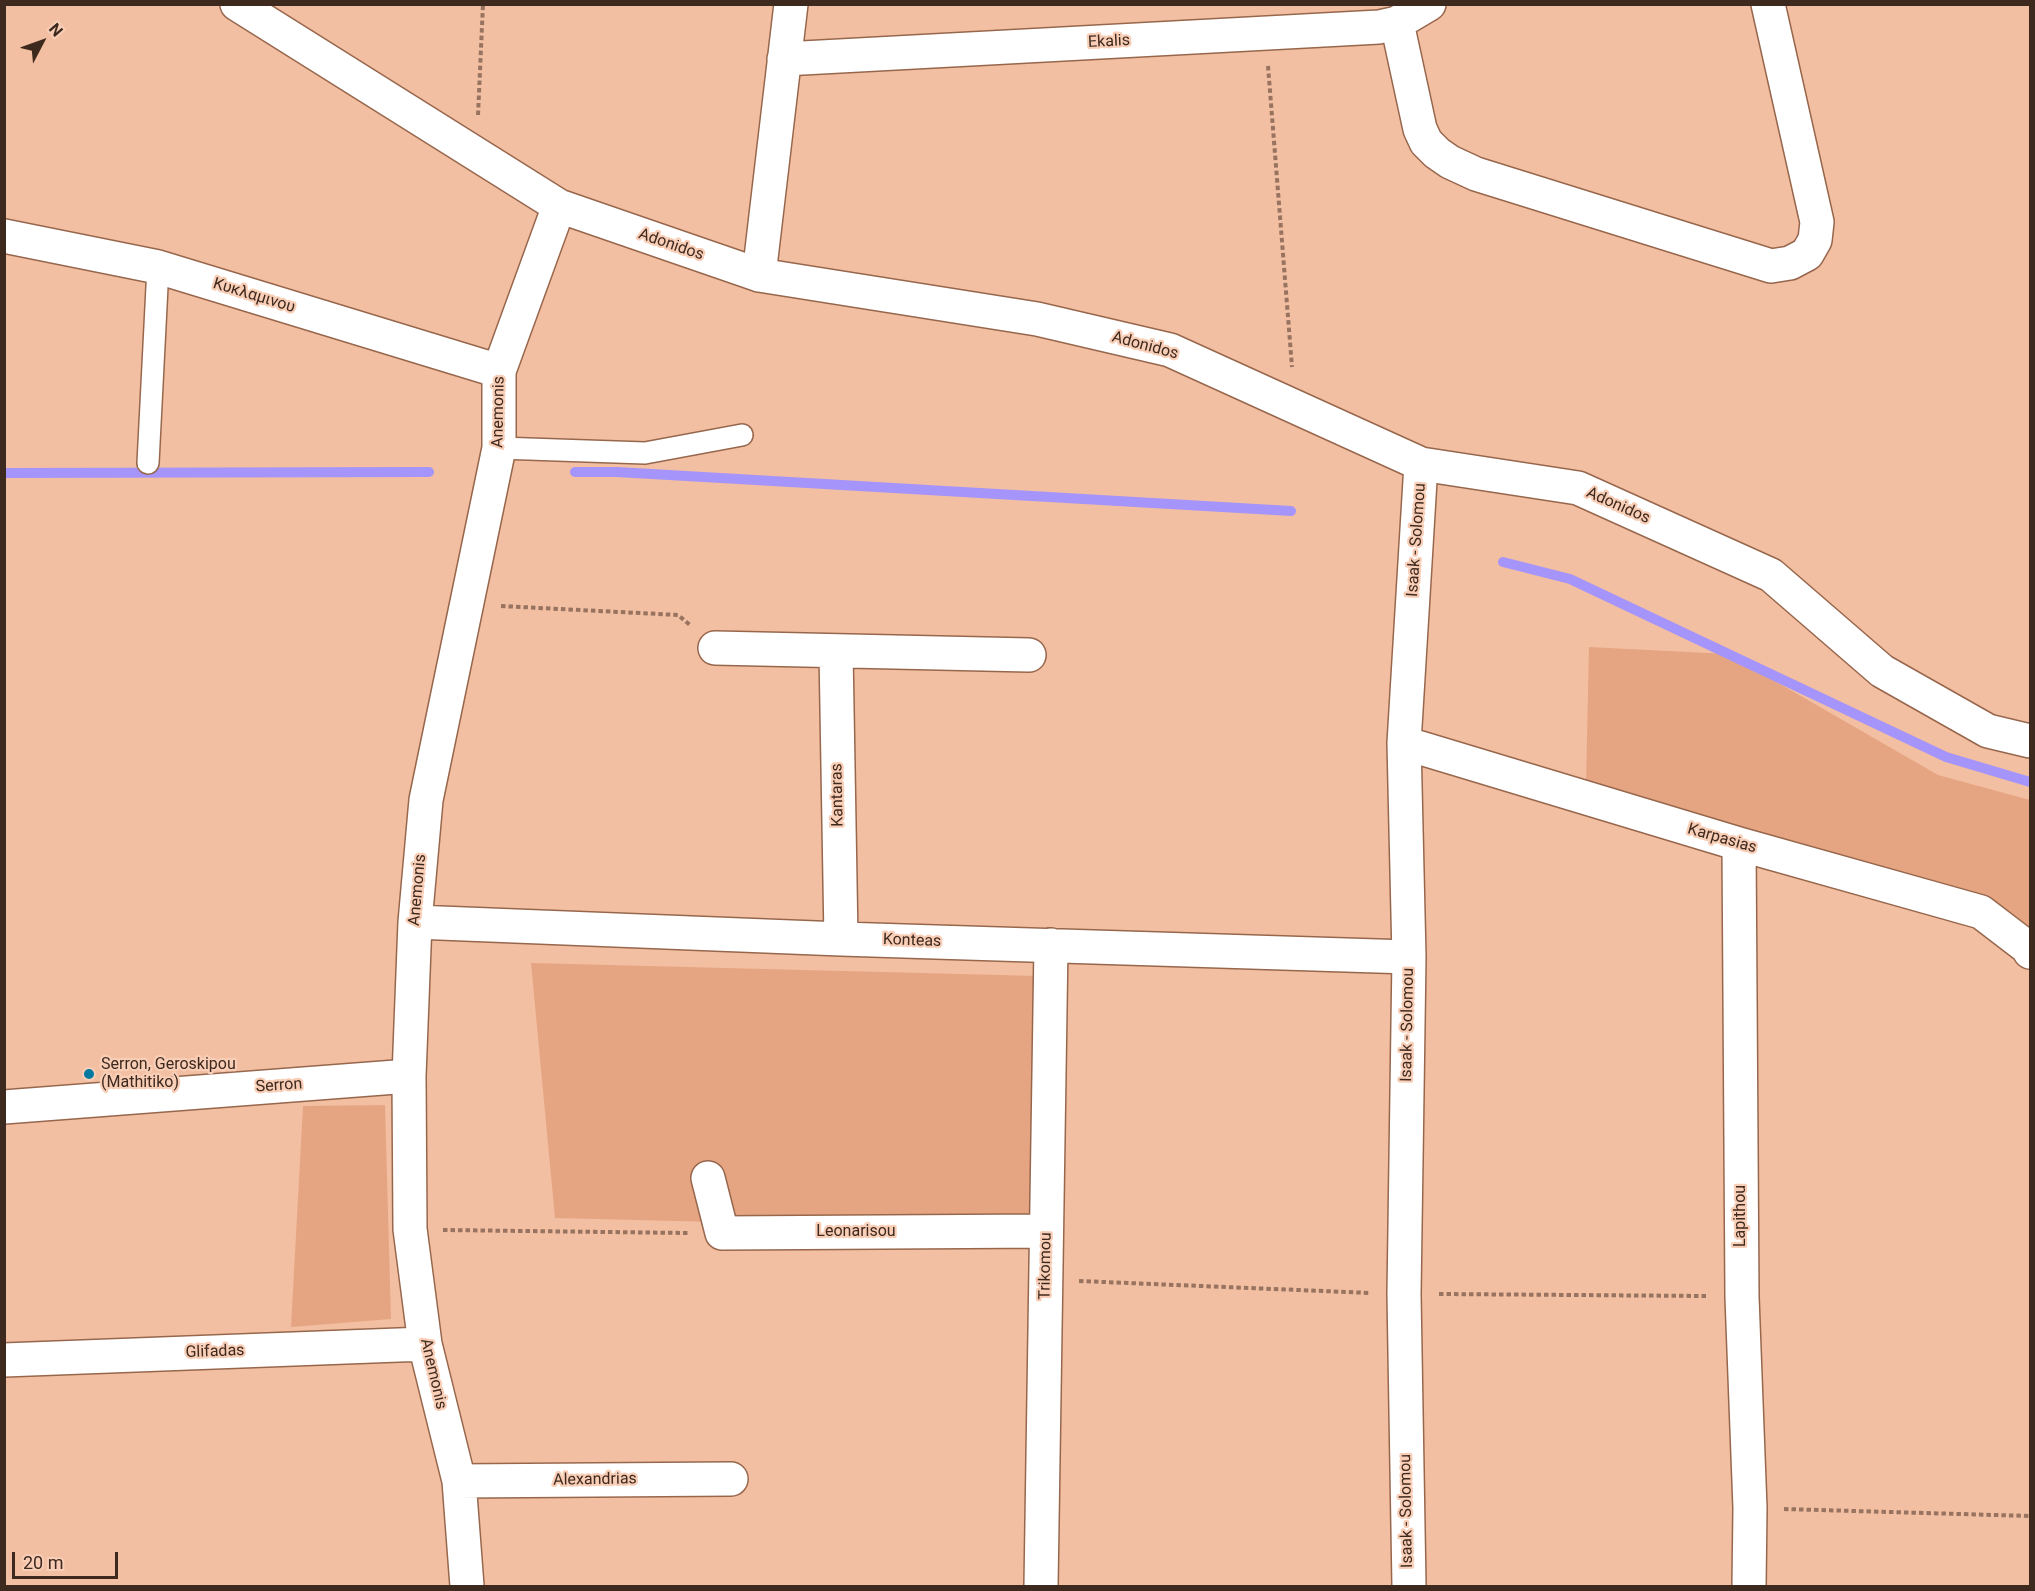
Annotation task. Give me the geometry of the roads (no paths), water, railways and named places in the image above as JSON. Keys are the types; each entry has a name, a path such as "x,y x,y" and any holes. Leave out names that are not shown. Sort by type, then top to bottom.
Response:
{"street":[{"name":"Adonidos","path":"237,4 559,206 759,275 1037,319 1170,350 1421,464 1578,488 1771,575 1882,671 1988,731 2031,741"},
{"path":"759,275 790,4"},
{"name":"Ekalis","path":"784,59 1379,27 1398,23 1429,4"},
{"path":"1398,23 1420,129 1426,142 1450,162 1476,174 1771,266 1790,263 1807,254 1815,240 1817,222 1768,4"},
{"name":"Anemonis","path":"467,1587 459,1481 424,1344 410,1229 409,1076 415,922 426,800 499,448 499,371 559,206"},
{"name":"Κυκλαμινου","path":"4,236 158,267 499,371"},
{"name":"Isaak - Solomou","path":"1408,1587 1404,1294 1409,957 1404,743 1421,464"},
{"path":"715,648 1029,655"},
{"name":"Kantaras","path":"836,651 841,939"},
{"name":"Karpasias","path":"1404,743 1739,844 1981,912 2031,952"},
{"name":"Lapithou","path":"1739,844 1742,1297 1750,1508 1749,1587"},
{"name":"Konteas","path":"415,922 841,939 1409,957"},
{"name":"Trikomou","path":"1041,1587 1051,945"},
{"name":"Serron","path":"4,1107 409,1076"},
{"name":"Leonarisou","path":"708,1178 722,1233 1046,1231"},
{"name":"Glifadas","path":"4,1360 424,1344"},
{"name":"Alexandrias","path":"459,1481 731,1479"}],"lane":[{"path":"148,463 158,267"},
{"path":"499,448 645,453 742,435"}],"waterway":[{"path":"4,473 429,472"},
{"path":"575,472 617,472 1291,511"},
{"path":"1503,562 1570,579 1946,757 2030,782"}],"place":[{"name":"Serron, Geroskipou (Mathitiko)","path":"89,1074"}]}
